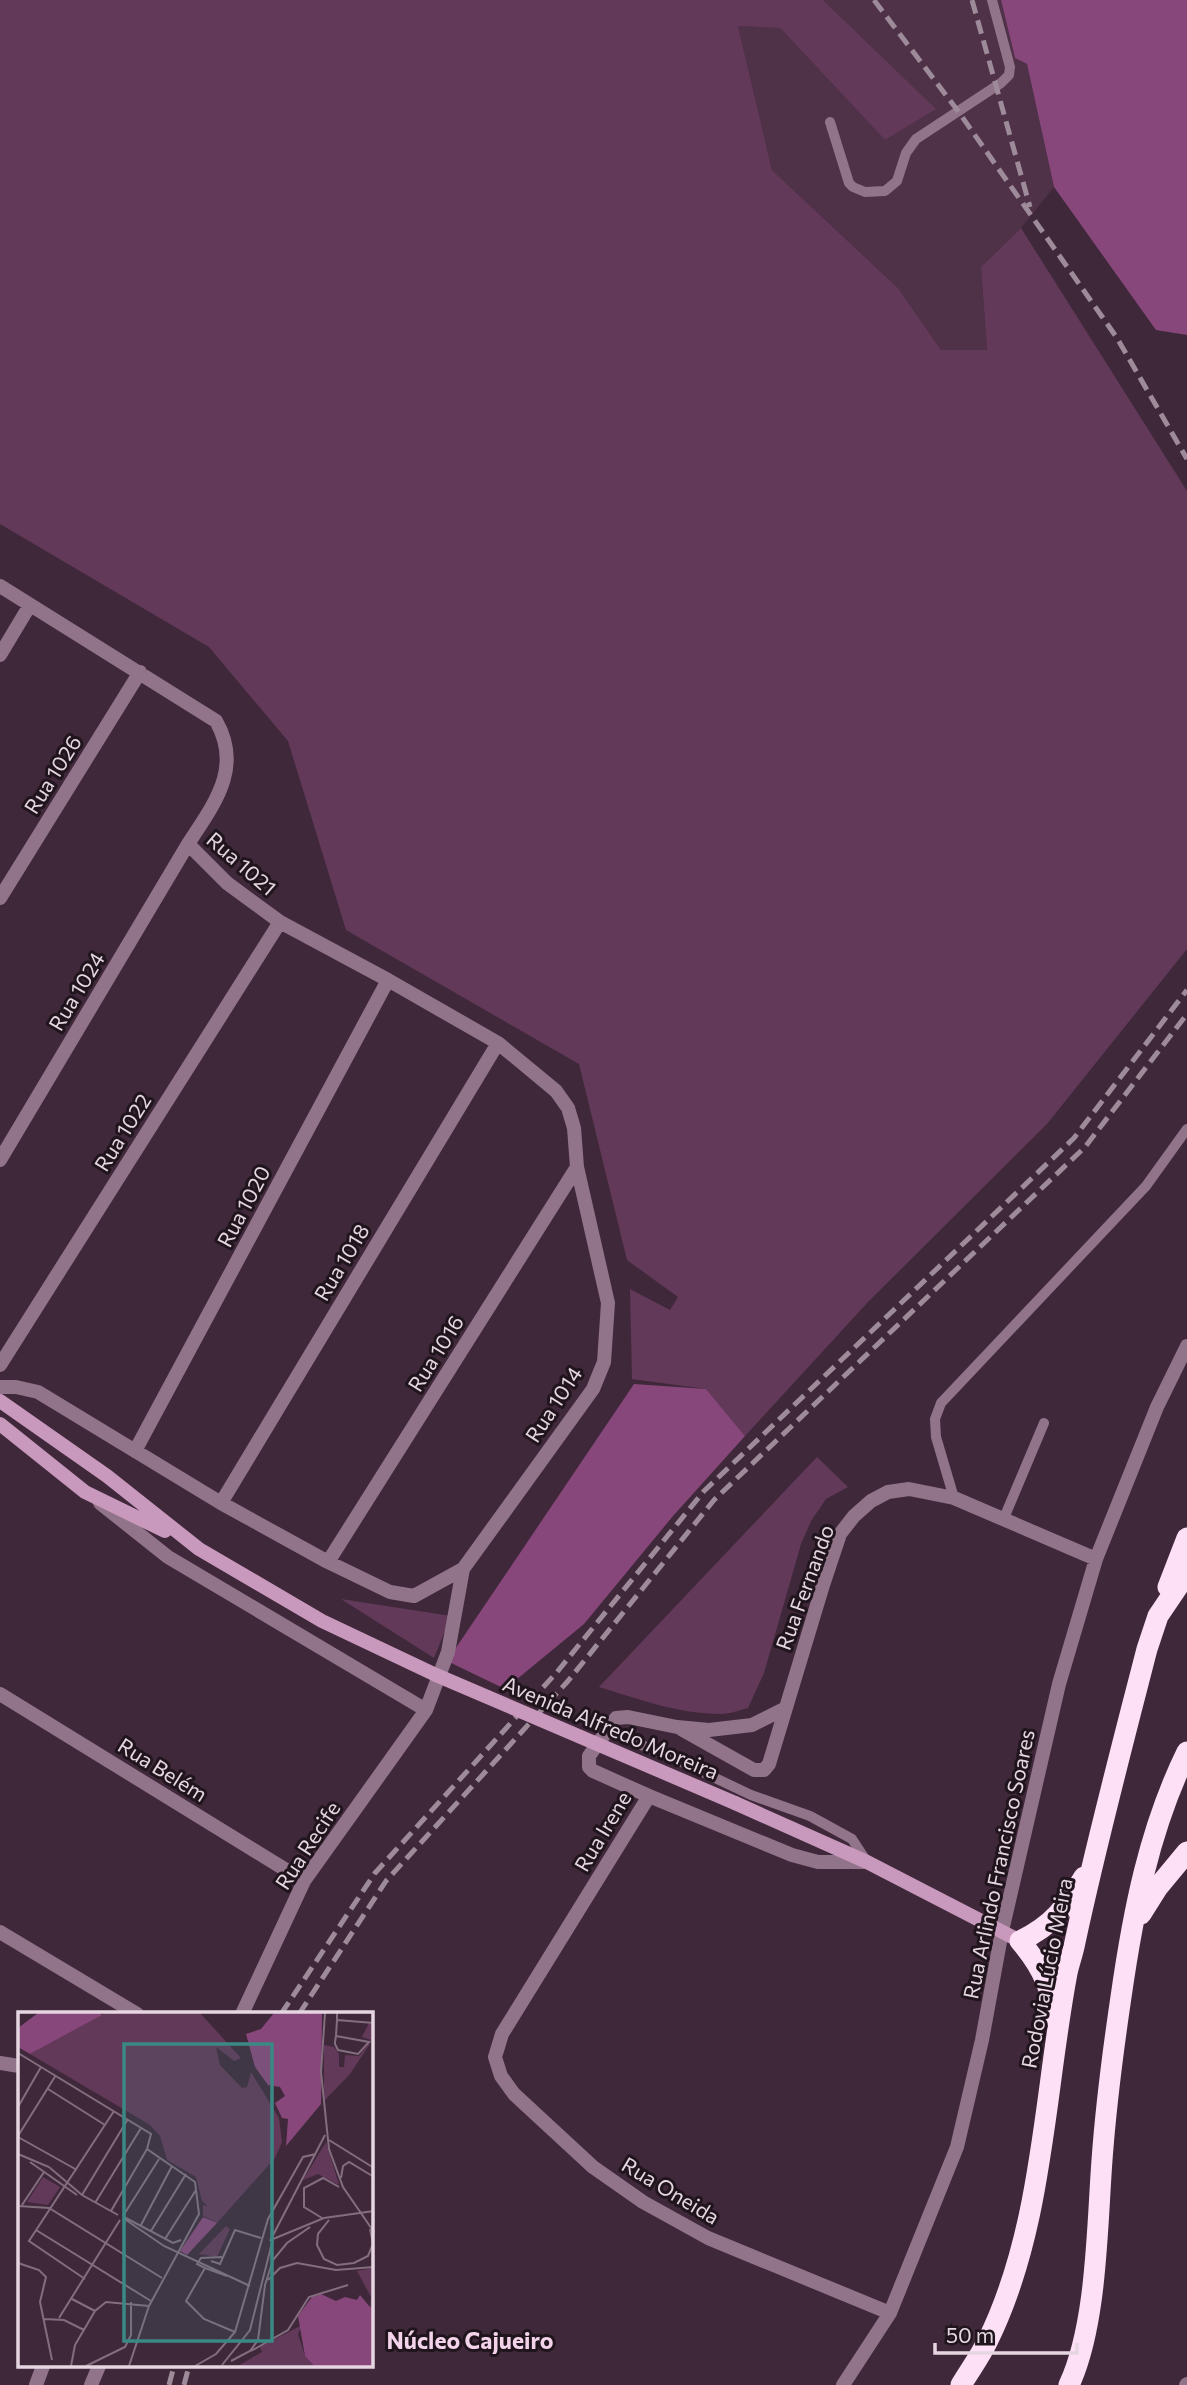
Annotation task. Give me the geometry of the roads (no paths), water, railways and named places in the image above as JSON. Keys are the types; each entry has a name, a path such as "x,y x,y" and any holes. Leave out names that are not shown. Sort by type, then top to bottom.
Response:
{"highway":[{"path":"1158,1616 1187,1538"},
{"name":"Rodovia Lúcio Meira","path":"961,2385 988,2341 1007,2295 1024,2238 1046,2115 1055,2040 1091,1867 1147,1649 1158,1616 1187,1573"},
{"path":"1069,2385 1075,2373 1088,2319 1107,2093 1131,1931 1156,1824 1187,1752"},
{"path":"1131,1931 1158,1887 1187,1852"},
{"path":"1055,2040 1054,2009 1043,1972 1011,1936 1051,1923 1091,1867"},
{"path":"979,2357 979,2385"}],"street":[{"name":"Rua 1021","path":"0,586 216,721 226,738 229,754 225,777 212,806 188,844 226,883 280,922 388,979 498,1043"},
{"path":"0,655 30,605"},
{"name":"Rua 1026","path":"0,898 140,672"},
{"name":"Rua 1024","path":"0,1160 188,844"},
{"name":"Rua 1022","path":"0,1365 280,922"},
{"name":"Rua 1020","path":"135,1451 388,979"},
{"name":"Rua 1014","path":"426,1710 448,1652 463,1569 593,1389 604,1362 608,1303 577,1167 574,1128 568,1108 556,1091 498,1043"},
{"name":"Rua 1018","path":"221,1503 498,1043"},
{"name":"Rua 1016","path":"328,1562 577,1167"},
{"name":"Rua Arlindo Francisco Soares","path":"843,2385 890,2313 957,2147 982,2040 1011,1936 1059,1684 1096,1559 1157,1407 1187,1346"},
{"path":"0,1387 38,1392 221,1503 328,1562 390,1592 414,1596 463,1569"},
{"name":"Avenida Alfredo Moreira","path":"0,1401 107,1476 194,1545"},
{"name":"Avenida Alfredo Moreira","path":"0,1424 169,1557 426,1710"},
{"name":"Rua Fernando","path":"677,1727 754,1770 764,1770 769,1764 840,1534 854,1516 871,1501 888,1493 909,1489 954,1497 1096,1559"},
{"name":"Avenida Alfredo Moreira","path":"85,1492 194,1545 321,1621 376,1648 867,1862 1011,1936"},
{"name":"Rua Belém","path":"0,1694 304,1881"},
{"path":"607,1731 616,1718 621,1717 677,1727 733,1729 752,1725 784,1709"},
{"name":"Rua Recife","path":"243,2012 304,1881 426,1710"},
{"name":"Rua Irene","path":"502,2034 649,1796 589,1767 589,1756 607,1731"},
{"path":"649,1796 792,1855 818,1862 867,1862"},
{"path":"0,1932 134,2012"},
{"name":"Rua Oneida","path":"502,2034 495,2057 501,2076 514,2094 593,2167 643,2202 708,2238 890,2313"},
{"path":"0,2063 18,2066"},
{"path":"36,2385 42,2368"},
{"path":"91,2385 98,2368"}],"lane":[{"path":"830,122 846,176 853,187 871,193 890,189 899,177 912,142 1009,75 1010,67 992,0"},
{"path":"954,1497 936,1437 935,1419 941,1403 1146,1186 1187,1129"},
{"path":"1004,1518 1044,1423"},
{"path":"607,1731 671,1757 751,1795 810,1816 852,1839 867,1862"}],"railway":[{"path":"874,0 958,111 1117,338 1187,459"},
{"path":"972,0 1030,207"},
{"path":"282,2012 375,1873 557,1672 704,1491 1074,1138 1187,990"},
{"path":"300,2012 386,1881 568,1681 714,1500 1085,1147 1187,1014"},
{"path":"169,2385 173,2368"},
{"path":"184,2385 188,2368"}],"district":[{"name":"Núcleo Cajueiro","path":"470,2340"}]}
